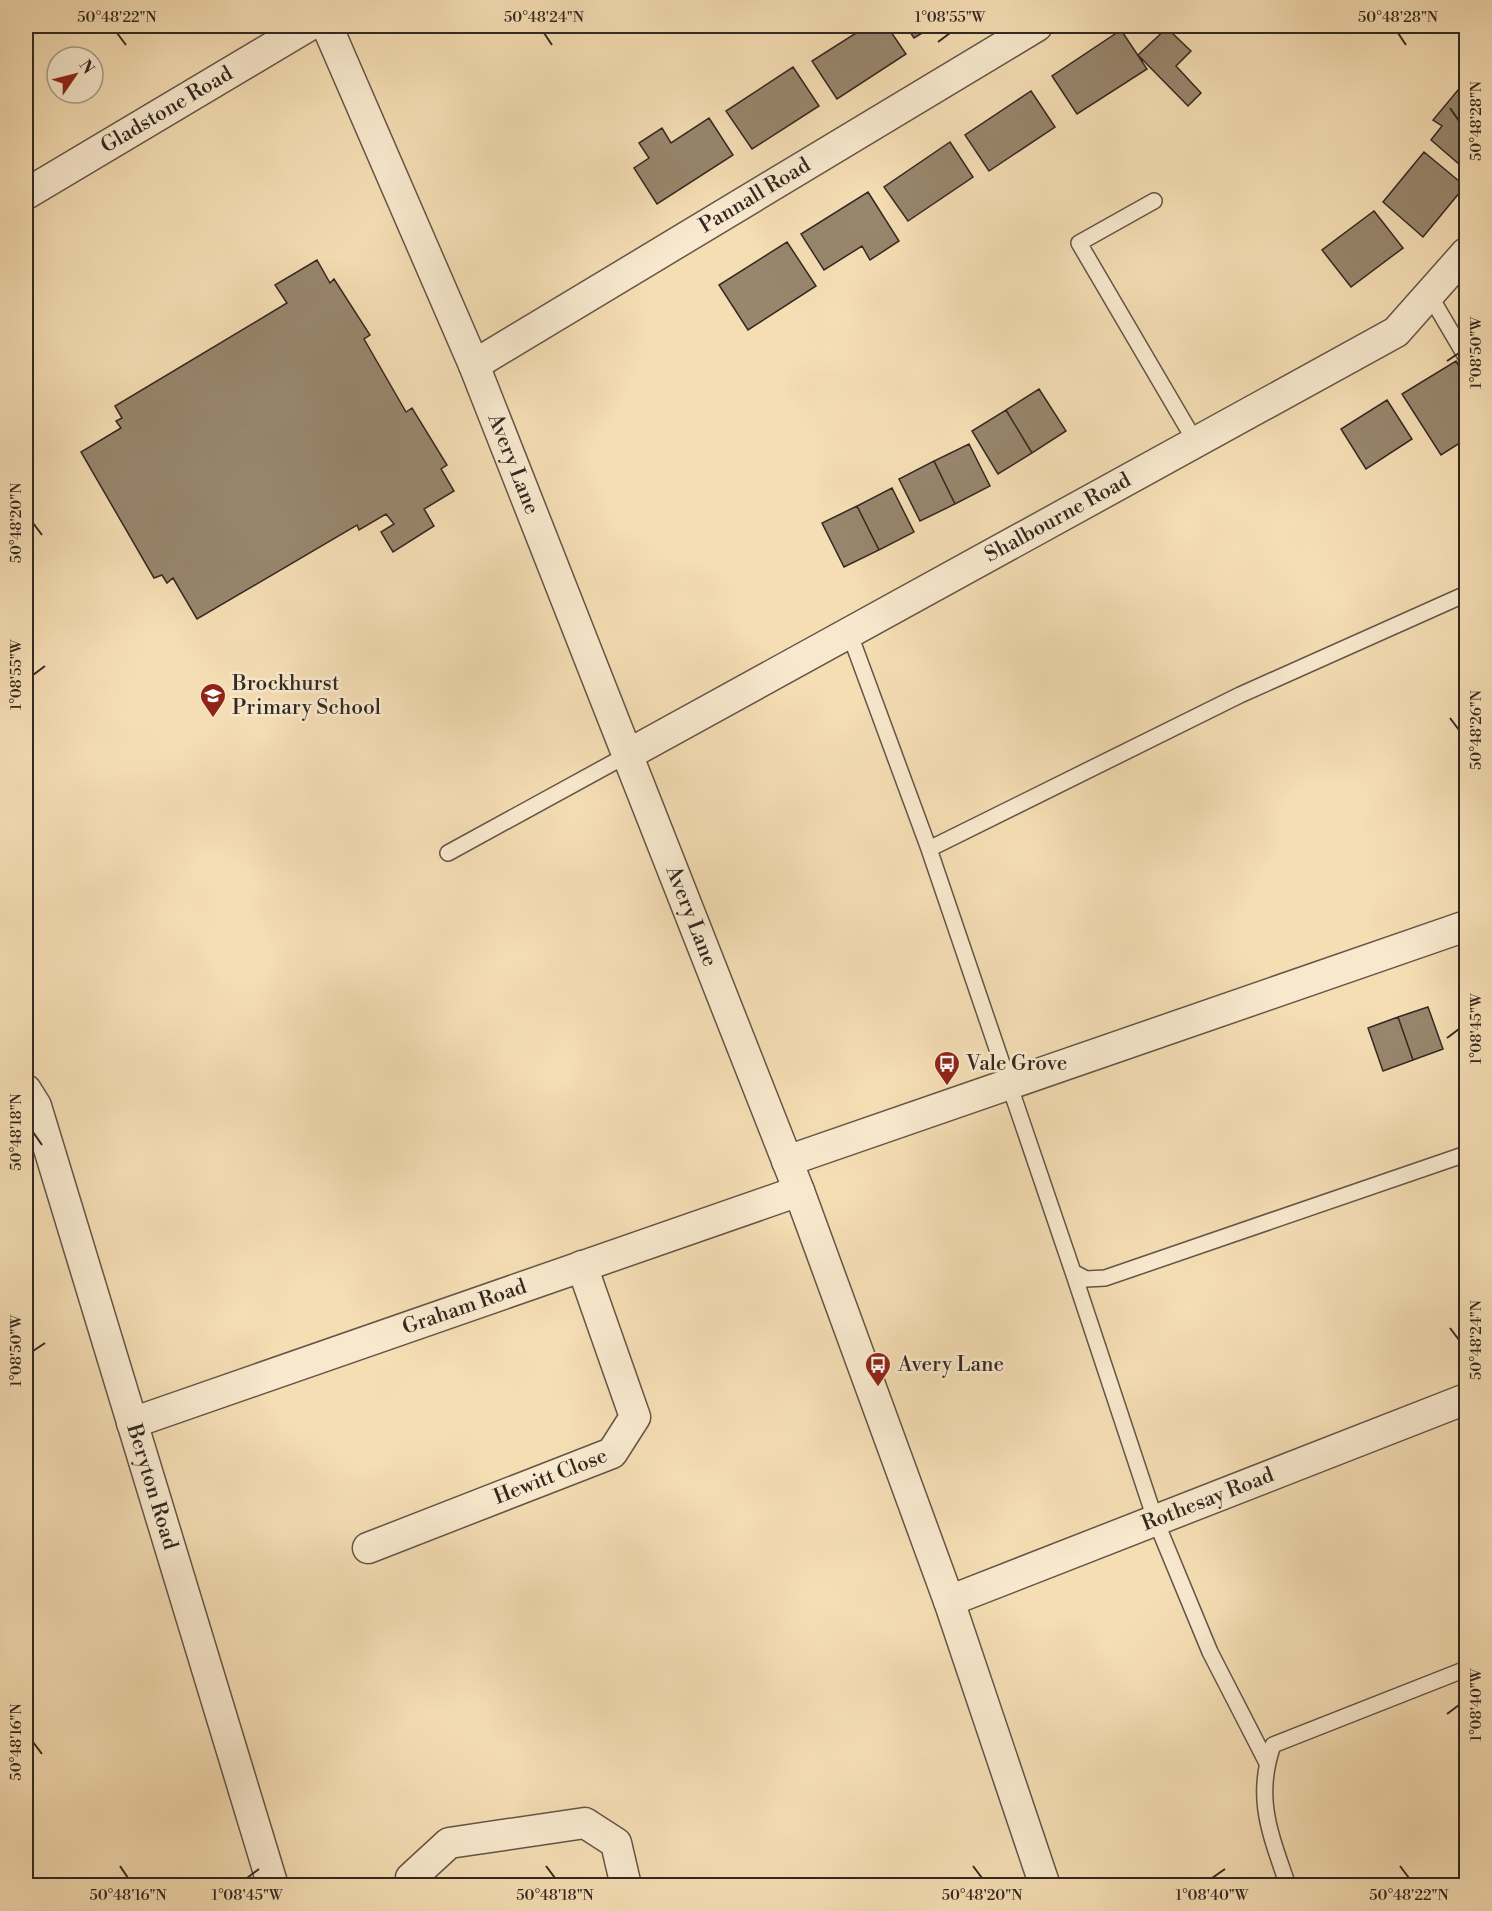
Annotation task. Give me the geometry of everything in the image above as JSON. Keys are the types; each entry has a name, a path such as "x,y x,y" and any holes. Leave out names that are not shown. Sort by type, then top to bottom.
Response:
{"street":[{"name":"Gladstone Road","path":"26,194 308,26"},
{"name":"Avery Lane","path":"327,26 474,365 799,1191 948,1601 1045,1886"},
{"name":"Pannall Road","path":"474,365 1037,26"},
{"name":"Shalbourne Road","path":"627,754 1396,332 1467,253"},
{"path":"787,1161 1467,926"},
{"name":"Beryton Road","path":"26,1090 36,1106 273,1886"},
{"name":"Graham Road","path":"132,1423 799,1191"},
{"name":"Hewitt Close","path":"368,1548 612,1453 635,1417 582,1266"},
{"name":"Rothesay Road","path":"948,1601 1467,1399"},
{"path":"412,1886 411,1878 449,1843 585,1823 616,1843 627,1886"}],"lane":[{"path":"1154,201 1079,243 1195,441"},
{"path":"1429,294 1467,357"},
{"path":"929,849 1240,694 1467,594"},
{"path":"849,632 929,849 1155,1519 1210,1652 1267,1763"},
{"path":"448,853 627,754"},
{"path":"1072,1272 1086,1280 1105,1278 1467,1154"},
{"path":"1288,1886 1266,1822 1263,1790 1267,1763 1273,1745 1467,1669"}],"building":[{"path":"867,26 887,26 906,54 837,99 812,61"},
{"path":"906,26 934,26 914,38"},
{"path":"1169,26 1180,26 1172,33 1191,51 1176,66 1201,93 1188,106 1138,55"},
{"path":"1121,30 1147,69 1077,114 1052,76"},
{"path":"793,67 819,106 752,149 726,111"},
{"path":"1463,84 1466,87 1466,170 1431,140 1442,126 1433,120"},
{"path":"1031,91 1055,127 989,171 965,135"},
{"path":"709,118 733,155 657,204 634,168 649,158 639,143 662,128 671,143"},
{"path":"950,142 973,177 908,221 884,187"},
{"path":"1424,152 1465,186 1423,237 1383,202"},
{"path":"868,192 899,241 870,260 862,246 824,270 801,234"},
{"path":"1374,211 1403,248 1351,287 1322,250"},
{"path":"787,242 816,286 748,330 719,285"},
{"path":"317,260 330,283 334,279 370,335 364,339 406,412 412,408 447,465 441,469 454,491 424,509 434,526 393,552 381,532 394,524 386,514 359,530 357,525 197,619 173,578 167,583 162,575 154,578 81,452 121,428 116,421 122,418 115,406 287,303 275,285"},
{"path":"1456,361 1466,378 1466,439 1441,455 1402,394"},
{"path":"1039,389 1066,431 1032,453 1006,410"},
{"path":"1387,400 1412,439 1366,469 1341,429"},
{"path":"1006,410 1032,453 998,474 972,431"},
{"path":"969,444 990,486 955,504 934,461"},
{"path":"934,461 955,504 920,521 899,479"},
{"path":"892,488 914,532 879,550 857,506"},
{"path":"857,506 879,550 844,567 822,523"},
{"path":"1428,1007 1443,1049 1413,1060 1398,1017"},
{"path":"1398,1017 1413,1060 1383,1071 1368,1028"}],"place":[{"name":"Brockhurst Primary School","path":"213,719"},
{"name":"Vale Grove","path":"947,1087"},
{"name":"Avery Lane","path":"878,1388"}]}
